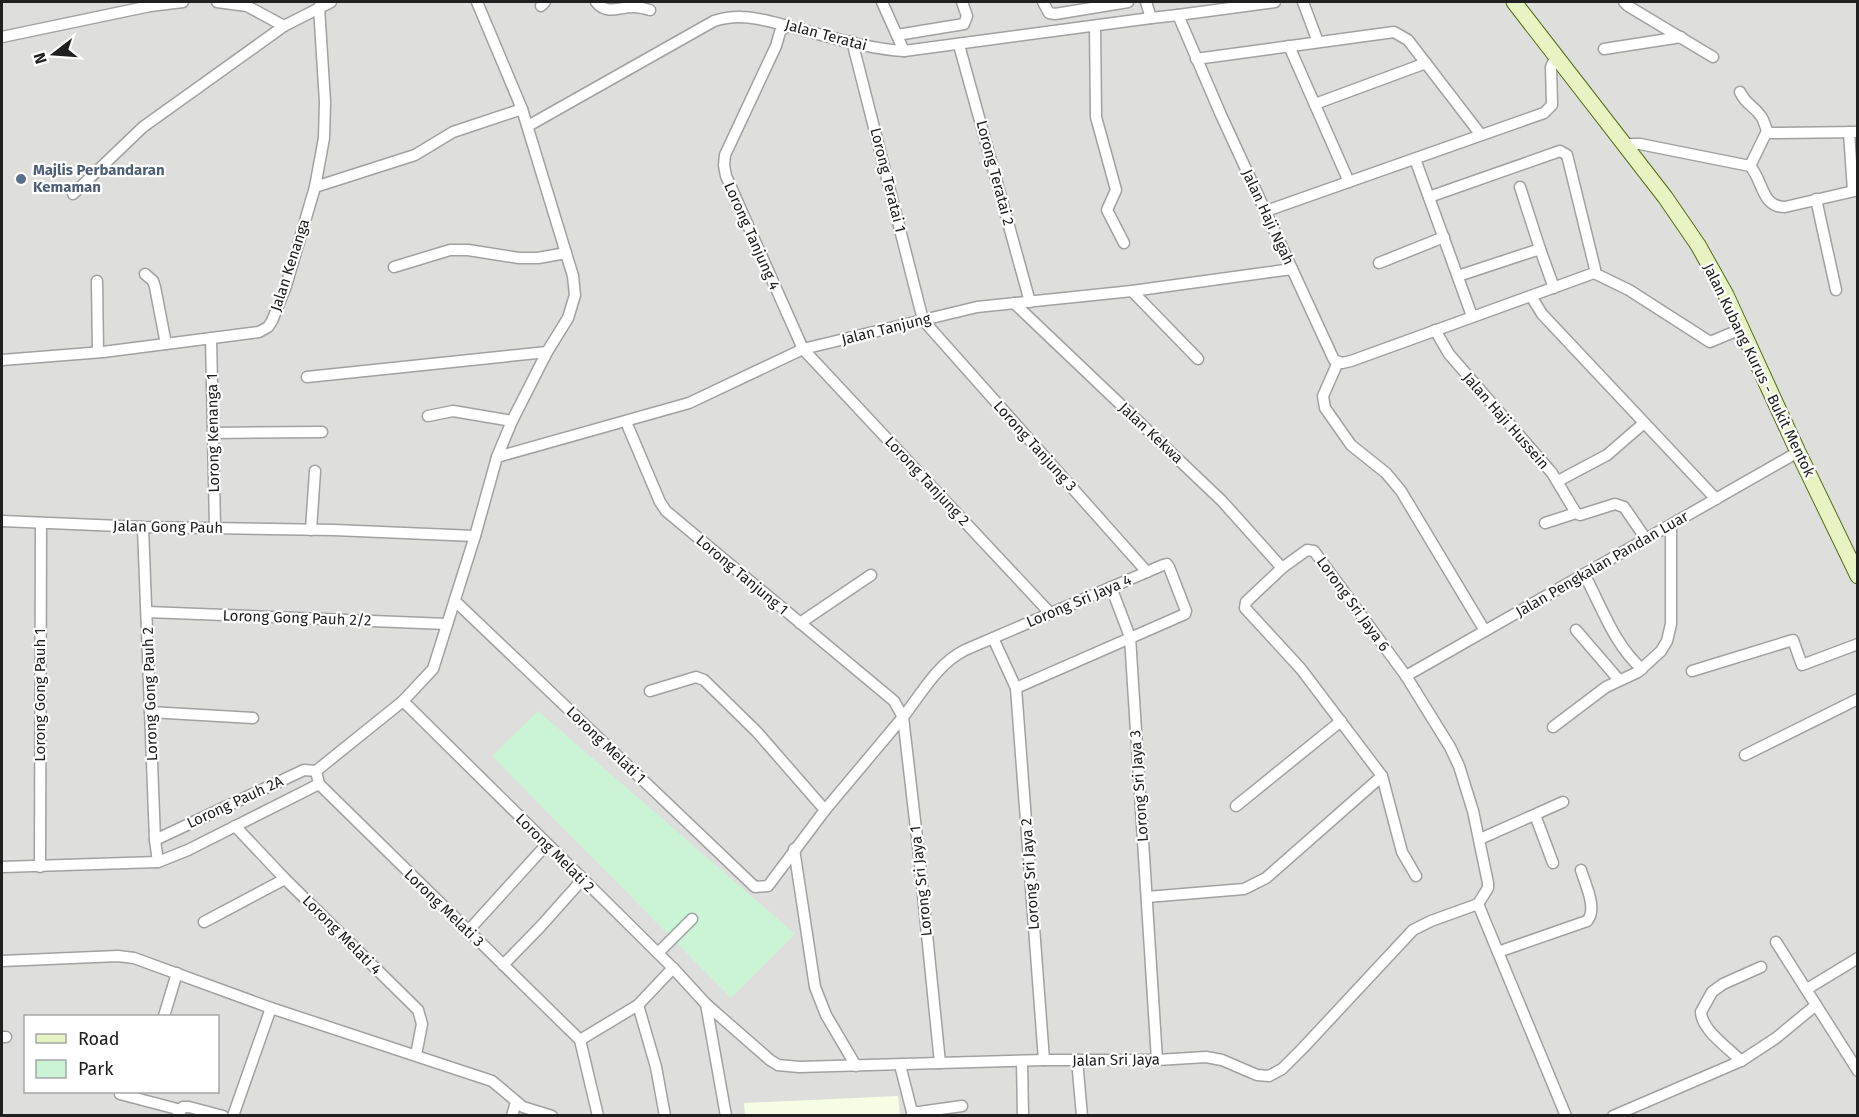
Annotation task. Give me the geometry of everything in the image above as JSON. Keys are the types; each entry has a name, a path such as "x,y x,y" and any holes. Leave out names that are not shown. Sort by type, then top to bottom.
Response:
{"main road":[{"name":"Jalan Kubang Kurus - Bukit Mentok","path":"1514,2 1665,197 1698,246 1726,295 1857,576"}],"street":[{"path":"2,37 150,6 183,2"},
{"path":"217,2 247,6 284,26"},
{"path":"73,194 143,127 284,26 331,2"},
{"path":"2,867 158,862 188,850 319,784 316,771 403,701 433,669 497,457 512,421 547,352 568,318 575,296 573,276 522,108 477,2"},
{"path":"596,2 599,6 609,10 633,7 650,10"},
{"path":"882,2 904,51"},
{"path":"897,35 960,26 967,20 962,2"},
{"path":"1043,2 1049,13 1055,14 1128,2"},
{"path":"1146,2 1151,18 1275,2"},
{"path":"1303,2 1318,42"},
{"path":"1624,2 1713,57"},
{"name":"Jalan Kenanga","path":"2,360 166,344 259,332 268,327 286,286 315,187 324,138 326,120 319,7"},
{"name":"Jalan Haji Ngah","path":"1178,15 1336,367"},
{"name":"Jalan Teratai","path":"528,126 714,21 727,17 767,19 873,48 904,51 1151,18"},
{"name":"Lorong Tanjung 4","path":"787,26 780,32 725,155 724,165 726,176 803,349"},
{"path":"1095,26 1096,117 1116,190 1107,210 1124,243"},
{"path":"1196,59 1394,32 1408,40 1481,135"},
{"path":"1605,50 1681,37"},
{"name":"Lorong Teratai 1","path":"852,41 923,320"},
{"name":"Lorong Teratai 2","path":"959,45 1030,302"},
{"path":"1289,46 1349,182"},
{"path":"1266,211 1544,113 1552,105 1551,67 1556,56"},
{"path":"1315,104 1426,63"},
{"path":"1740,92 1746,104 1762,117 1767,130 1773,134 1853,132 1855,190 1785,207 1772,205 1750,166"},
{"path":"315,187 415,155 453,132 522,108"},
{"path":"1750,166 1767,130"},
{"path":"1624,144 1640,144 1750,166"},
{"path":"1429,197 1560,151 1564,152 1568,155 1595,269 1594,273"},
{"path":"1415,159 1472,316"},
{"path":"1520,187 1554,288"},
{"path":"1816,199 1836,291"},
{"path":"1379,262 1444,237"},
{"path":"1458,276 1540,249"},
{"path":"394,267 450,250 468,250 519,258 538,258 566,253"},
{"name":"Jalan Tanjung","path":"497,457 672,409 706,396 803,349 977,307 1132,291 1292,269"},
{"path":"1485,630 1401,491 1386,474 1351,445 1325,408 1323,396 1336,367 1439,338 1472,316 1534,302 1554,288 1594,273 1629,290 1710,342 1746,338"},
{"path":"145,274 153,281 155,287 166,344"},
{"path":"97,281 98,352"},
{"path":"1132,291 1198,359"},
{"path":"1534,302 1716,499"},
{"name":"Jalan Kekwa","path":"1014,303 1222,501 1282,568"},
{"name":"Lorong Tanjung 3","path":"923,320 1147,572"},
{"name":"Lorong Kenanga 1","path":"211,338 214,527"},
{"name":"Jalan Haji Hussein","path":"1439,338 1558,481 1576,513"},
{"name":"Lorong Tanjung 2","path":"803,349 1050,613"},
{"path":"307,377 547,352"},
{"path":"428,416 453,411 512,421"},
{"name":"Lorong Tanjung 1","path":"626,422 666,511 894,701"},
{"path":"1558,481 1617,448 1644,423"},
{"path":"213,433 322,432"},
{"name":"Jalan Pengkalan Pandan Luar","path":"1406,676 1798,452"},
{"path":"311,530 315,471"},
{"path":"1545,523 1576,513 1580,515 1620,504 1646,539"},
{"name":"Jalan Gong Pauh","path":"2,521 475,536"},
{"name":"Lorong Gong Pauh 1","path":"40,867 41,523"},
{"path":"1553,727 1606,687 1642,669 1661,651 1670,633 1671,624 1671,525"},
{"name":"Lorong Gong Pauh 2","path":"143,527 155,840 158,862"},
{"name":"Lorong Sri Jaya 6","path":"1416,876 1402,852 1382,776 1290,656 1245,608 1246,602 1282,568 1307,550 1314,551 1406,676 1459,766 1473,810 1488,883 1488,888 1478,904"},
{"name":"Lorong Sri Jaya 4","path":"758,888 768,886 825,810 944,664 957,654 1167,564 1186,611 1185,614 1130,637"},
{"path":"1584,574 1619,640 1630,657 1642,669"},
{"path":"800,623 871,575"},
{"name":"Lorong Sri Jaya 3","path":"1110,587 1130,637 1157,1060"},
{"name":"Lorong Melati 1","path":"454,601 758,888"},
{"name":"Lorong Gong Pauh 2/2","path":"147,612 447,624"},
{"path":"1576,630 1619,680"},
{"path":"993,638 1016,688 1130,637"},
{"path":"1692,671 1793,640 1802,665 1857,644"},
{"path":"650,691 696,677 704,680 757,732 825,810"},
{"name":"Lorong Sri Jaya 2","path":"1016,688 1044,1060"},
{"path":"1745,755 1857,699"},
{"name":"Lorong Melati 2","path":"403,701 658,953 706,1004"},
{"name":"Lorong Sri Jaya 1","path":"894,701 903,717 940,1063"},
{"path":"150,712 253,718"},
{"path":"1236,806 1341,721"},
{"name":"Lorong Pauh 2A","path":"155,840 304,770 316,771"},
{"path":"1146,897 1244,889 1257,884 1382,776"},
{"name":"Lorong Melati 3","path":"319,784 580,1041"},
{"path":"1480,839 1563,802"},
{"path":"1535,815 1553,863"},
{"name":"Lorong Melati 4","path":"235,826 285,879 418,1010 422,1024 416,1055"},
{"path":"468,931 548,844"},
{"path":"794,849 815,987 826,1015 856,1066"},
{"path":"1498,952 1587,921 1590,918 1591,906 1581,870"},
{"path":"204,922 285,879"},
{"path":"503,965 582,880"},
{"path":"1478,904 1566,1116"},
{"name":"Jalan Sri Jaya","path":"706,1004 778,1065 799,1067 1214,1058 1263,1076 1276,1073 1303,1048 1413,930 1478,904"},
{"path":"658,953 692,919"},
{"path":"1776,942 1857,1071"},
{"path":"2,961 126,956 271,1008 492,1081 523,1107 552,1116"},
{"path":"1807,989 1857,958"},
{"path":"1742,1061 1711,1032 1704,1023 1701,1012 1712,992 1761,967"},
{"path":"598,1116 580,1041 638,1005 673,968"},
{"path":"165,1015 177,973"},
{"path":"706,1004 726,1116"},
{"path":"638,1005 656,1067 665,1116"},
{"path":"1613,1116 1742,1061 1776,1038 1816,1005"},
{"path":"233,1116 271,1008"},
{"path":"1077,1060 1082,1116"},
{"path":"1022,1061 1023,1116"},
{"path":"900,1065 913,1114 962,1106"},
{"path":"120,1094 179,1113 189,1107 223,1116"},
{"path":"512,1116 516,1102"}],"shaded area":[{"path":"2,2 1857,2 1857,1115 2,1116"},
{"path":"898,1096 900,1115 745,1115 744,1103"}],"green space":[{"path":"538,711 795,934 731,998 492,756"}],"place":[{"name":"Majlis Perbandaran Kemaman","path":"21,179"}]}
